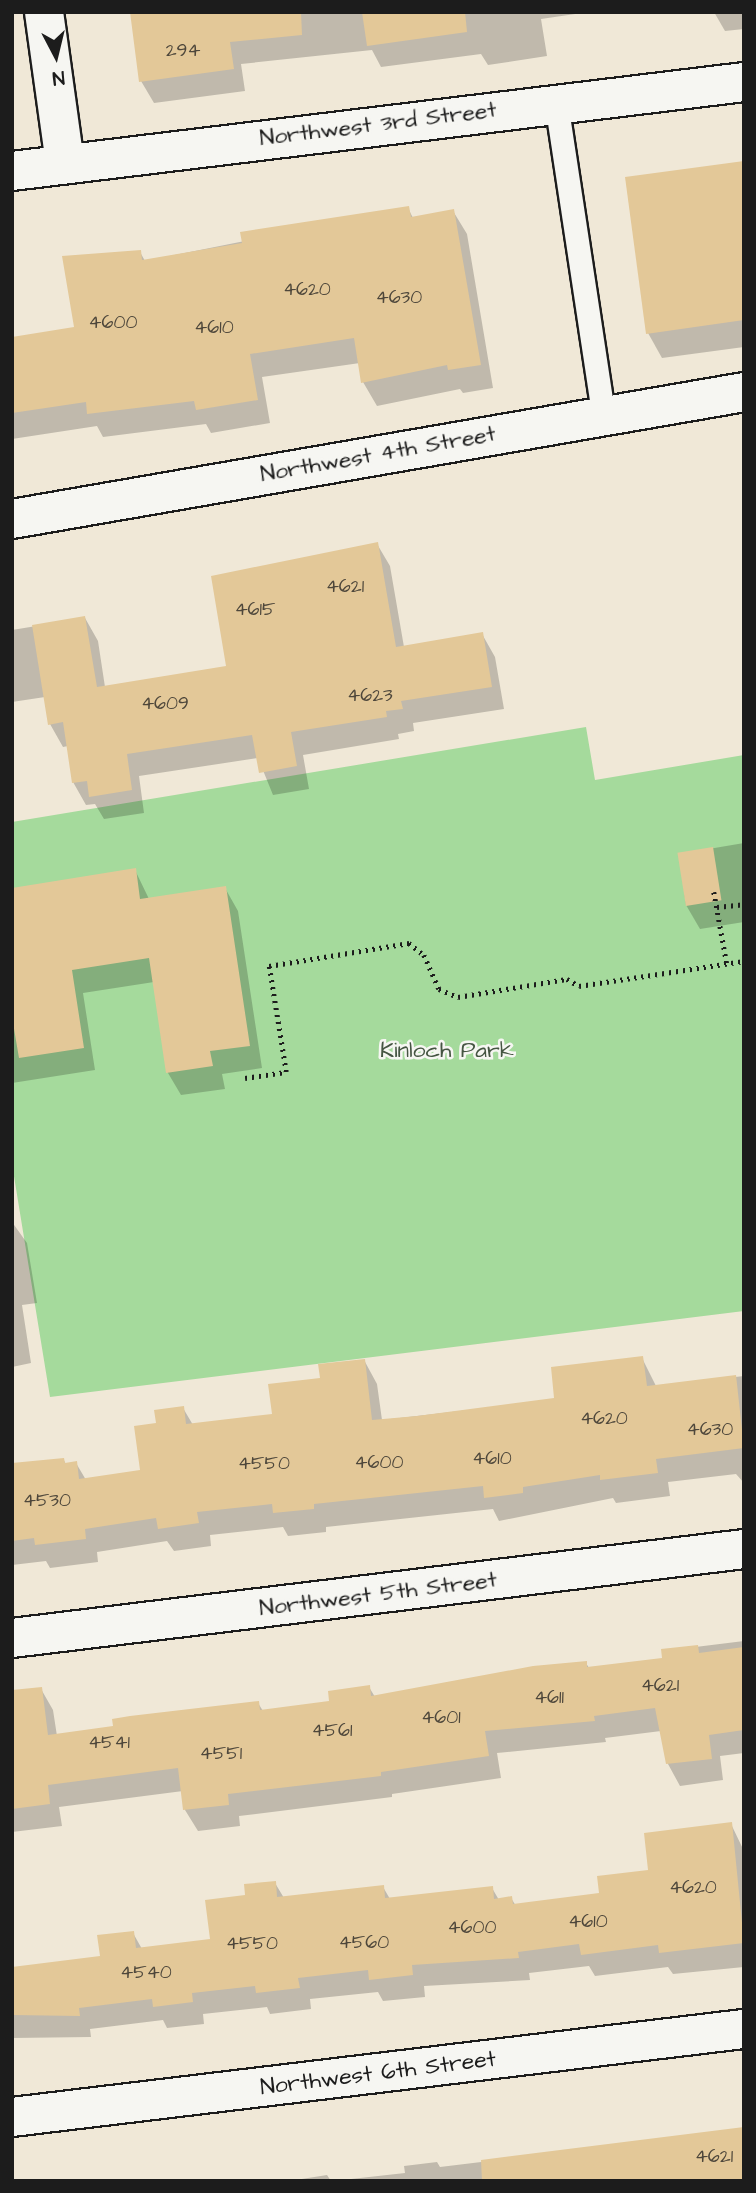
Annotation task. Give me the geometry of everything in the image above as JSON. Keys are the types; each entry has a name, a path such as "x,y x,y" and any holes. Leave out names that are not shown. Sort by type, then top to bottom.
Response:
{"street":[{"path":"44,12 65,163"},
{"name":"Northwest 3rd Street","path":"12,171 556,102 744,82"},
{"name":"Northwest 4th Street","path":"12,519 603,414 744,392"},
{"name":"Northwest 5th Street","path":"12,1638 744,1549"},
{"name":"Northwest 6th Street","path":"12,2118 744,2029"}],"lane":[{"path":"556,102 603,414"}],"path":[{"path":"714,892 727,964"},
{"path":"717,907 744,904"},
{"path":"245,1078 286,1072 269,966 409,943 420,949 439,989 458,997 567,979 579,986 744,961"}],"green space":[{"name":"Kinloch Park","path":"586,727 595,780 744,755 744,1311 50,1397 12,1164 12,822"}],"building":[{"path":"130,12 301,12 302,35 230,42 234,69 139,82"},
{"path":"362,12 465,12 467,32 367,46"},
{"path":"744,161 744,320 646,334 625,177"},
{"path":"409,206 411,217 454,209 481,365 448,370 447,365 361,383 354,338 250,354 258,400 196,410 194,401 87,414 86,402 12,413 12,337 74,327 62,256 141,250 142,260 242,243 240,232"},
{"path":"378,542 396,647 483,632 492,687 401,701 403,709 386,711 387,717 291,732 297,766 259,773 252,735 127,754 132,790 89,797 87,781 72,783 63,722 48,725 32,625 85,616 97,687 226,666 211,576"},
{"path":"713,847 721,900 686,906 677,853"},
{"path":"136,868 140,899 226,886 250,1046 210,1051 213,1066 166,1073 149,958 72,970 84,1048 19,1058 12,1017 12,888"},
{"path":"643,1356 647,1386 736,1375 744,1448 656,1459 658,1473 600,1480 600,1475 523,1487 523,1493 484,1498 483,1486 314,1504 314,1509 273,1513 272,1504 197,1512 199,1523 158,1529 156,1518 85,1529 86,1539 35,1545 34,1538 12,1541 12,1463 64,1458 65,1463 77,1461 79,1479 140,1470 134,1426 156,1423 154,1410 184,1406 186,1424 272,1414 268,1384 320,1378 318,1364 365,1359 372,1420 417,1416 554,1398 551,1367"},
{"path":"698,1645 699,1653 744,1647 744,1730 709,1735 712,1759 666,1764 655,1708 594,1716 595,1721 485,1731 489,1756 381,1772 381,1776 228,1794 229,1805 183,1810 178,1768 48,1785 50,1804 12,1809 12,1690 42,1687 48,1735 113,1726 112,1719 130,1716 259,1701 260,1710 329,1701 328,1691 370,1685 371,1696 533,1666 587,1661 587,1667 662,1658 661,1649"},
{"path":"732,1822 744,1943 659,1953 658,1945 581,1955 579,1944 518,1952 519,1958 412,1965 413,1975 369,1980 368,1970 298,1978 300,1988 256,1993 255,1986 192,1993 193,2002 153,2007 152,1999 79,2008 80,2016 12,2015 12,1967 100,1956 97,1935 134,1931 136,1948 210,1939 205,1900 245,1895 244,1884 276,1881 277,1897 384,1885 385,1898 493,1886 494,1899 512,1896 513,1904 599,1893 597,1876 648,1870 644,1833"},
{"path":"744,2127 744,2181 482,2181 481,2160"}]}
